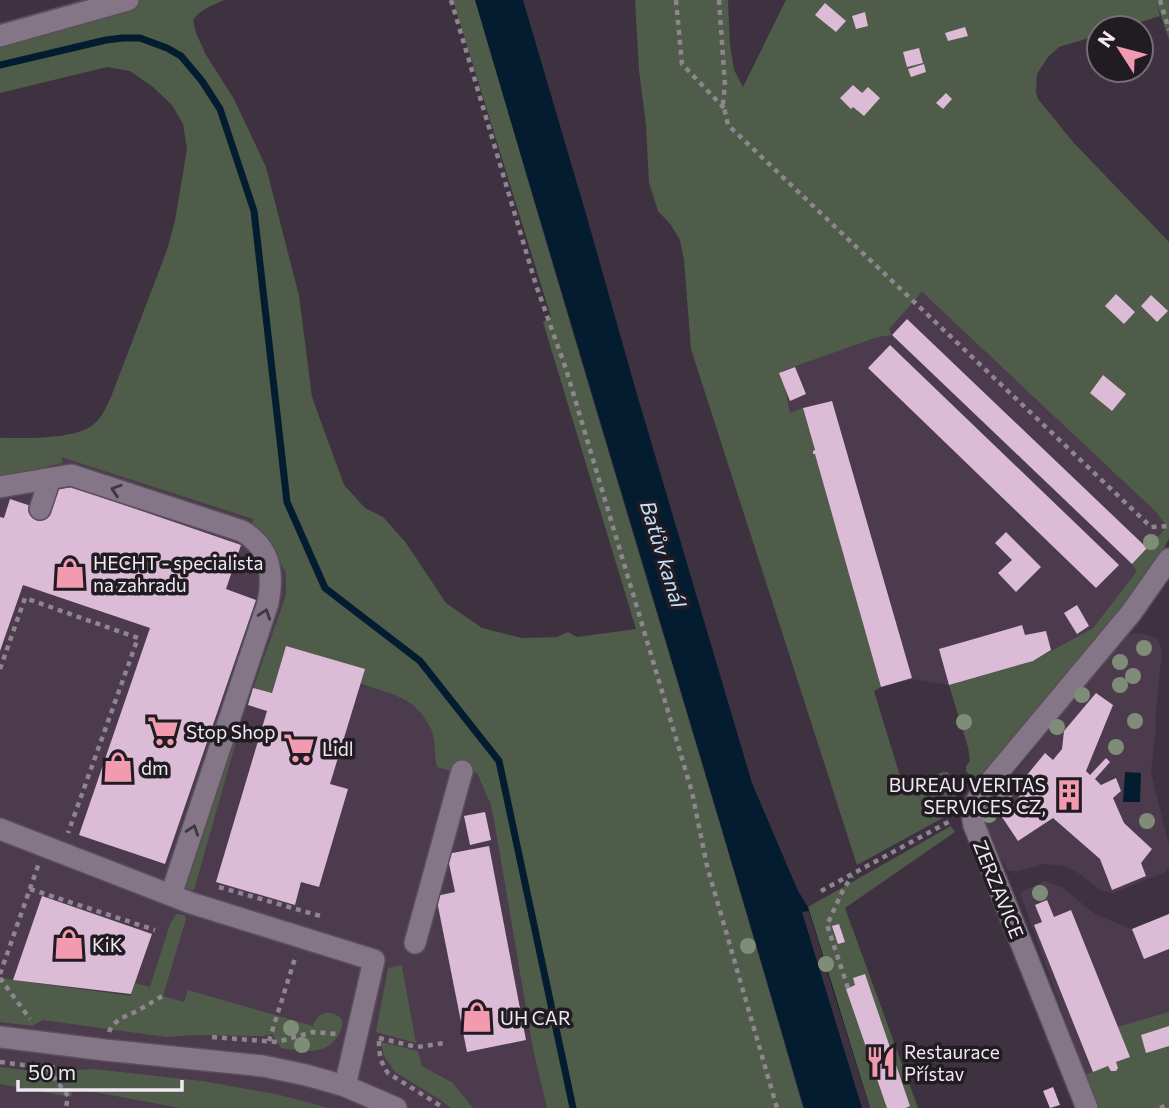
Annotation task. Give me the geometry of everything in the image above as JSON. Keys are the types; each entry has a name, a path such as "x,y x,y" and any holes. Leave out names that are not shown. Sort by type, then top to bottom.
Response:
{"street":[{"path":"0,36 128,0"},
{"path":"0,487 71,475 242,531 256,541 270,567 271,591 268,603 171,895"},
{"path":"40,509 48,479"},
{"path":"972,811 975,801 985,788 1131,613 1169,559"},
{"path":"415,943 462,771"},
{"name":"ZERZAVICE","path":"972,811 974,825 1087,1108"},
{"path":"0,829 198,905 374,960 345,1086"},
{"path":"0,1037 263,1066 345,1086 396,1108"}],"path":[{"path":"451,0 536,285 566,369 681,754 692,792 707,866 777,1108"},
{"path":"676,0 682,64 724,108"},
{"path":"719,0 725,85 723,103 728,125 1151,527 1169,526"},
{"path":"1160,0 1169,30"},
{"path":"0,669 24,598 138,638 67,836 51,831 0,974"},
{"path":"821,891 972,811"},
{"path":"848,988 827,925 854,873"},
{"path":"218,887 324,917"},
{"path":"30,889 155,930"},
{"path":"269,1041 308,913"},
{"path":"109,1033 119,1019 163,996"},
{"path":"379,1038 417,1047 444,1044"},
{"path":"47,1068 68,1096 66,1108"},
{"path":"1160,1108 1169,1104"}],"shaded area":[{"path":"922,292 1156,512 1167,527 1132,564 1138,570 1093,628 1033,661 949,685 912,679 881,687 804,408 790,413 782,371 878,337 892,335 1000,438 888,329"},
{"path":"6,437 276,527 416,676 489,789 552,1108 0,1108 0,438"},
{"path":"1139,633 1158,640 1162,651 1151,773 1169,845 1169,867 1165,872 1113,893 1102,891 1065,866 1044,864 1010,871 987,835 984,816 987,809 1118,641 1129,634"},
{"path":"1044,881 1062,887 1095,914 1131,929 1169,914 1169,1047 1130,1057 1085,1075 1020,893"}],"green space":[{"path":"82,0 225,0 196,16 193,20 196,33 206,55 234,99 266,167 299,296 312,397 344,485 365,508 383,517 406,543 446,603 482,628 522,638 557,637 568,632 577,637 636,629 543,322 551,317 453,0 476,0 803,1108 547,1108 533,1049 491,805 477,773 461,768 451,771 437,767 431,729 425,718 409,703 351,679 286,646 271,694 253,689 286,595 286,573 271,545 252,527 253,519 61,457 63,463 0,477 0,438 48,437 73,433 93,425 101,416 111,397 167,250 175,221 187,149 183,124 172,105 153,87 130,71 107,67 0,93 0,23"},
{"path":"635,0 728,0 734,70 743,87 786,0 1169,0 1169,39 1156,2 1160,16 1155,18 1155,14 1085,14 1085,39 1059,47 1048,57 1037,74 1036,92 1038,99 1073,142 1169,242 1169,538 1137,591 984,775 971,777 966,771 970,761 968,747 949,685 1033,661 1093,628 1137,571 1132,564 1167,527 1156,512 922,292 889,329 892,335 878,337 782,371 790,413 803,408 881,687 874,691 903,786 948,772 959,809 857,865 691,349 680,240 658,211 649,183 646,125 639,70"},
{"path":"243,717 194,890 189,890 186,883"},
{"path":"951,826 955,832 845,908 918,1108 870,1108 808,907"},
{"path":"176,914 184,915 186,919 163,996 184,1002 188,990 313,1026 320,1015 332,1013 341,1018 342,1022 334,1041 321,1049 306,1051 281,1048 272,1034 166,1037 43,1020 32,1026 0,1022 0,977 131,996 135,983 150,987 170,924"},
{"path":"402,965 416,1043 376,1032 388,968"},
{"path":"1169,1012 1169,1108 1098,1108 1085,1075 1129,1057 1117,1027"},
{"path":"381,1042 418,1051 422,1066 453,1083 473,1108 451,1108 395,1072 384,1056"},
{"path":"0,1067 41,1072 94,1069 202,1081 276,1094 329,1108 180,1108 73,1088 71,1097 0,1084"}],"water":[{"name":"Baťův kanál","path":"475,0 523,0 752,783 798,891 808,907 870,1108 804,1108"},
{"path":"1125,772 1141,773 1140,802 1123,802"}],"pier":[{"path":"809,911 870,1108 862,1108 802,912"}],"building":[{"path":"825,3 846,21 836,32 815,15"},
{"path":"865,12 868,26 856,29 852,16"},
{"path":"965,27 968,36 948,41 945,33"},
{"path":"919,48 923,63 907,67 903,52"},
{"path":"924,64 926,72 911,77 908,69"},
{"path":"853,85 862,93 868,87 880,98 864,116 853,107 851,109 840,98"},
{"path":"946,93 952,99 943,109 936,103"},
{"path":"1116,294 1135,312 1124,324 1105,306"},
{"path":"1151,295 1168,311 1157,322 1141,306"},
{"path":"907,319 1147,548 1132,564 892,335"},
{"path":"890,345 1119,565 1096,588 868,368"},
{"path":"795,367 806,394 790,401 779,373"},
{"path":"1103,375 1126,394 1112,411 1090,393"},
{"path":"832,401 912,678 881,687 813,454 815,450 803,408"},
{"name":"Stop Shop","path":"72,487 241,545 226,589 256,600 165,864 79,835 150,628 23,585 0,651 0,517 4,518 10,499 49,512 56,490"},
{"path":"1006,532 1041,567 1016,592 998,573 1012,560 995,543"},
{"path":"1077,605 1089,626 1077,634 1064,613"},
{"path":"1022,625 1025,635 1046,631 1051,650 1033,661 949,685 939,649"},
{"name":"Lidl","path":"286,646 365,669 330,784 348,789 319,887 301,882 295,905 216,882 267,711 248,705 253,688 272,693"},
{"name":"BUREAU VERITAS SERVICES CZ,","path":"1096,693 1113,705 1086,771 1090,775 1106,758 1110,762 1095,779 1101,785 1116,778 1121,791 1113,798 1124,823 1152,849 1141,863 1146,876 1112,890 1100,859 1053,818 1018,841 1002,817 1024,791 1018,786 1045,753 1053,760 1062,749 1064,731"},
{"path":"485,812 491,840 470,845 464,816"},
{"path":"489,846 526,1040 467,1052 436,896 455,892 447,854"},
{"path":"42,896 152,934 131,994 13,980"},
{"path":"1047,900 1054,917 1071,910 1130,1057 1116,1062 1116,1071 1111,1071 1108,1066 1093,1072 1034,925 1042,922 1035,905"},
{"path":"1169,914 1169,949 1144,959 1132,929"},
{"path":"839,924 845,942 838,944 832,926"},
{"path":"865,974 910,1106 906,1108 887,1108 846,989 855,985 853,978"},
{"path":"1169,1026 1169,1046 1146,1053 1141,1035"},
{"path":"1053,1087 1060,1105 1050,1108 1043,1091"}],"waterway":[{"path":"0,65 106,40 140,38 181,56 220,109 254,211 287,502 325,588 420,661 499,761 573,1108"}],"place":[{"name":"HECHT - specialista na zahradu","path":"70,573"},
{"name":"Stop Shop","path":"163,731"},
{"name":"Lidl","path":"299,748"},
{"name":"dm","path":"118,767"},
{"name":"BUREAU VERITAS SERVICES CZ,","path":"1069,795"},
{"name":"KiK","path":"69,944"},
{"name":"UH CAR","path":"477,1017"},
{"name":"Restaurace Přístav","path":"881,1062"}]}
